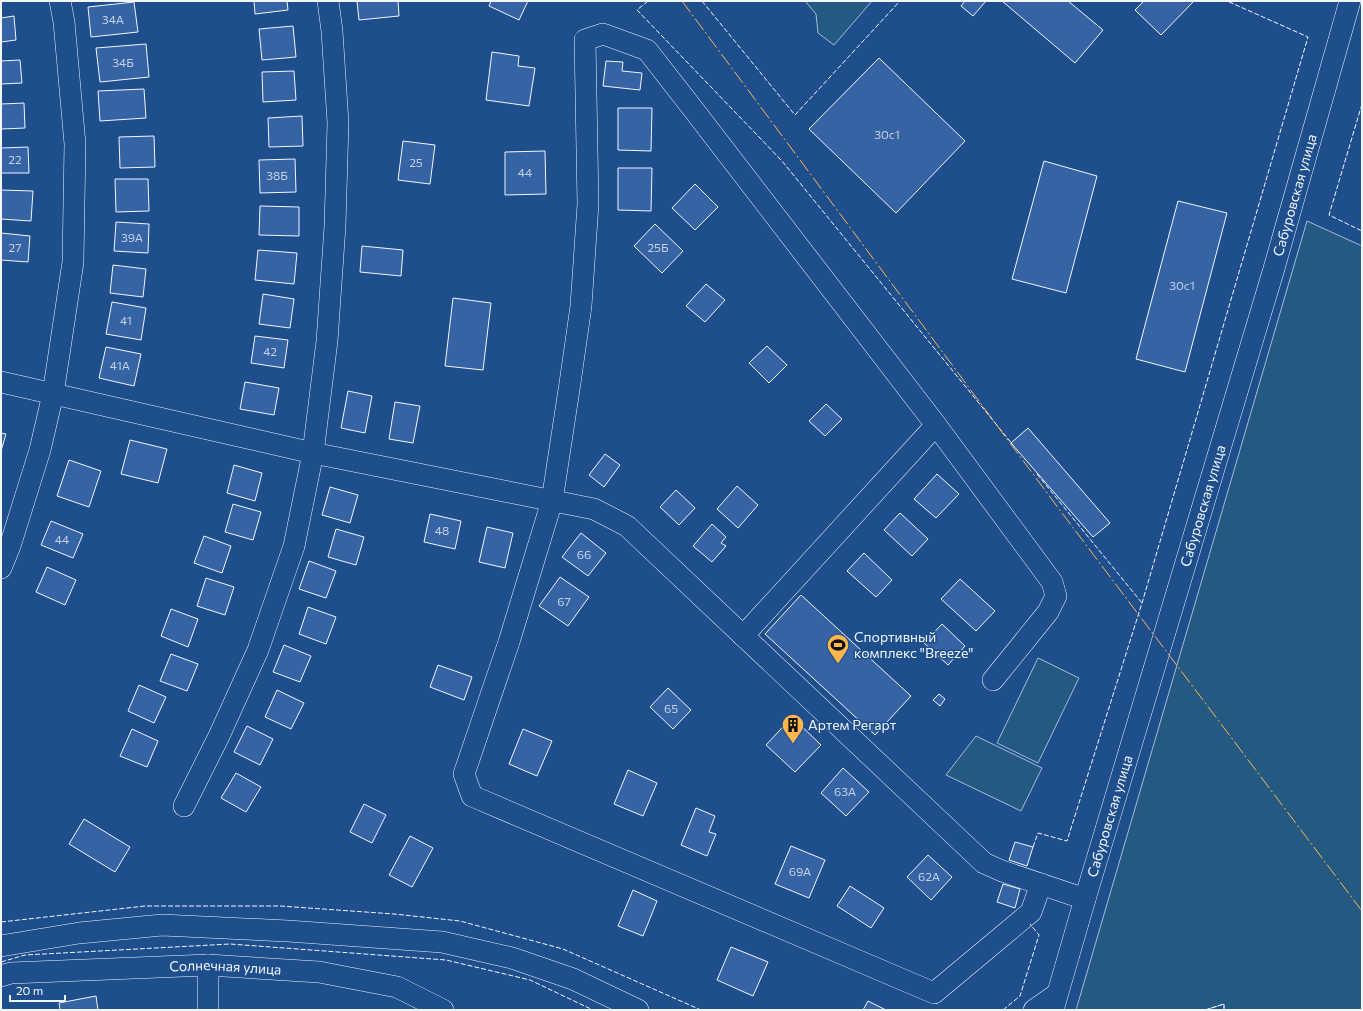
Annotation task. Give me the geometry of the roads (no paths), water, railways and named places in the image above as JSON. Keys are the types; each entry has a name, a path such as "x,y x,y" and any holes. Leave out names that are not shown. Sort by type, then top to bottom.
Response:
{"street":[{"path":"1,568 10,546 40,450 54,394 73,262 75,144 64,22 60,1"},
{"path":"184,806 219,736 258,650 294,546 313,453 327,341 335,226 338,123 332,31 328,1"},
{"name":"Сабуровская улица","path":"1055,1002 1272,272 1350,1"},
{"path":"993,680 1048,612 1056,596 1052,582 936,426 646,50 603,34 585,40 587,212 580,306 570,383 552,501 509,642 464,774 472,796 934,993 1031,912 1041,884"},
{"path":"1,382 313,453 594,508 627,526 984,863 1002,871 1085,899"},
{"path":"743,636 936,426"},
{"path":"1,946 79,933 162,925 288,931 442,942 512,958 573,979 638,1010"},
{"path":"208,965 208,1010"},
{"name":"Солнечная улица","path":"1,976 11,973 208,965 319,972 398,987 443,1010"},
{"path":"1034,1010 1055,1002"}],"place":[{"name":"Спортивный комплекс \"Breeze\"","path":"838,664"},
{"name":"Артем Регарт","path":"793,744"}]}
